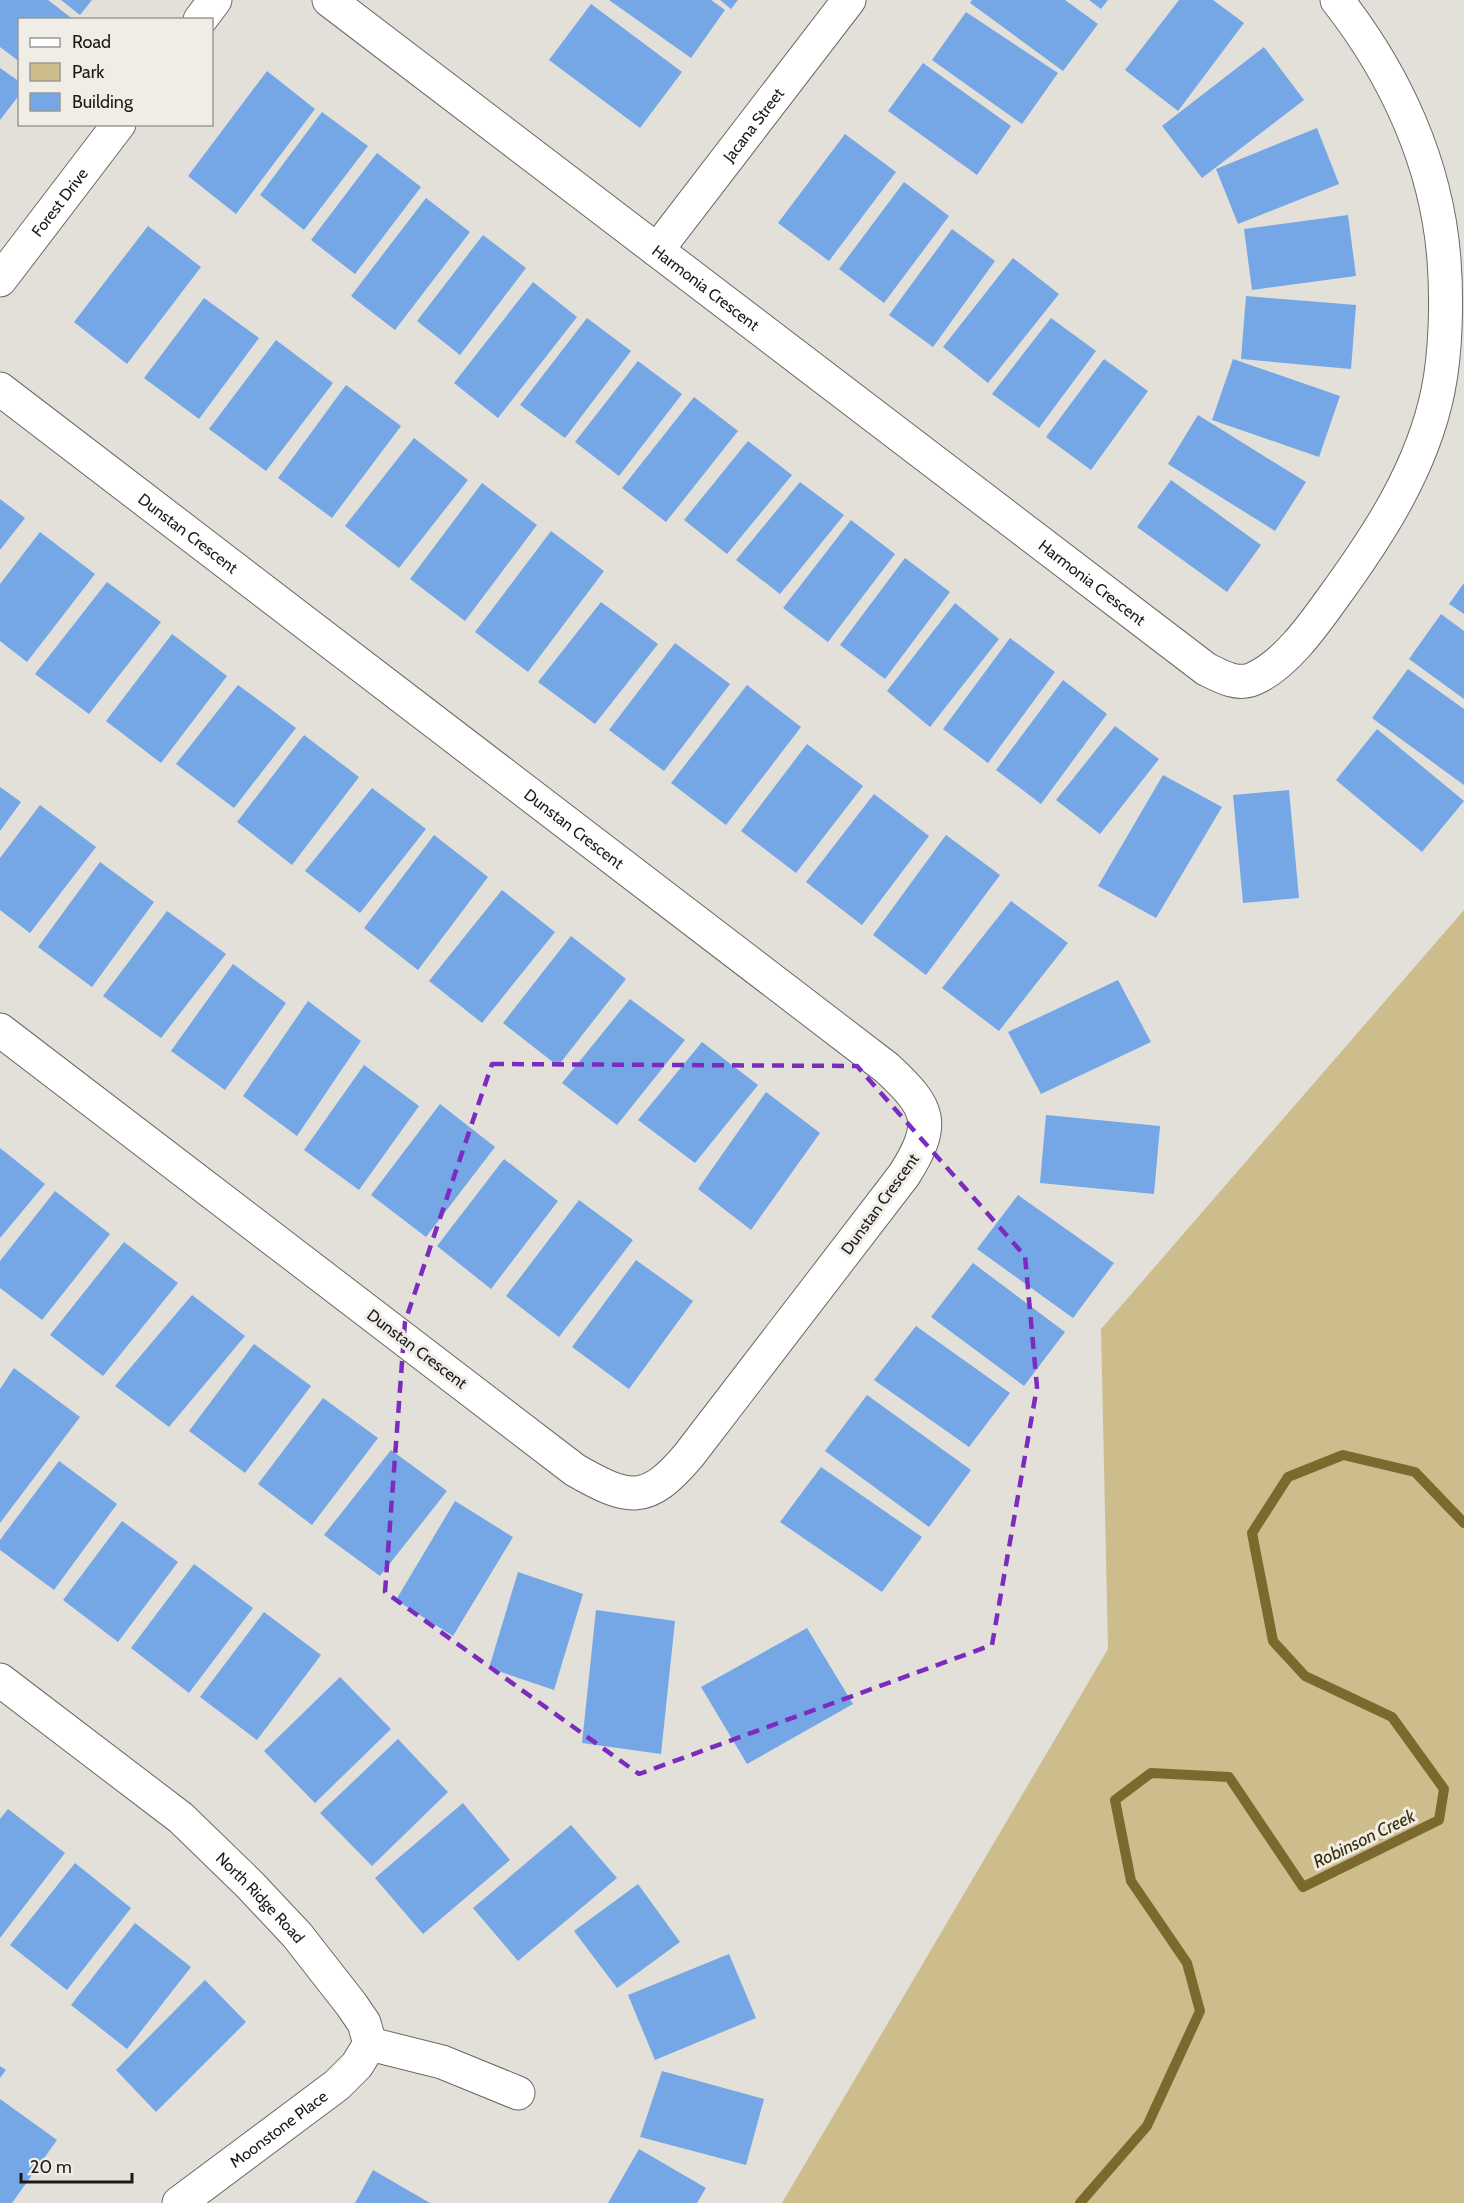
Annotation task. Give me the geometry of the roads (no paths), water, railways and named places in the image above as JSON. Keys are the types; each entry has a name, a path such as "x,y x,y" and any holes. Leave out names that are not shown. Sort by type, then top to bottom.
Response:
{"street":[{"path":"201,18 214,0"},
{"name":"Harmonia Crescent","path":"329,0 1206,669 1231,681 1252,680 1294,647 1372,544 1406,484 1423,442 1438,391 1442,352 1444,261 1437,210 1421,148 1392,85 1366,38 1336,0"},
{"name":"Jacana Street","path":"657,250 849,0"},
{"name":"Forest Drive","path":"0,280 117,126"},
{"name":"Dunstan Crescent","path":"0,389 887,1068 914,1093 926,1119 920,1150 904,1175 689,1455 671,1476 655,1489 635,1494 607,1488 575,1470 0,1030"},
{"name":"North Ridge Road","path":"0,1680 181,1818 250,1885 297,1935 351,2004 364,2023 370,2044"},
{"path":"370,2044 442,2062 518,2093"},
{"name":"Moonstone Place","path":"179,2203 337,2085 357,2065 370,2044"}],"waterway":[{"name":"Robinson Creek","path":"1080,2203 1147,2126 1200,2011 1187,1963 1131,1881 1115,1800 1151,1773 1229,1777 1303,1887 1439,1820 1444,1789 1392,1717 1305,1676 1273,1641 1252,1533 1288,1477 1343,1455 1415,1472 1464,1523"}]}
